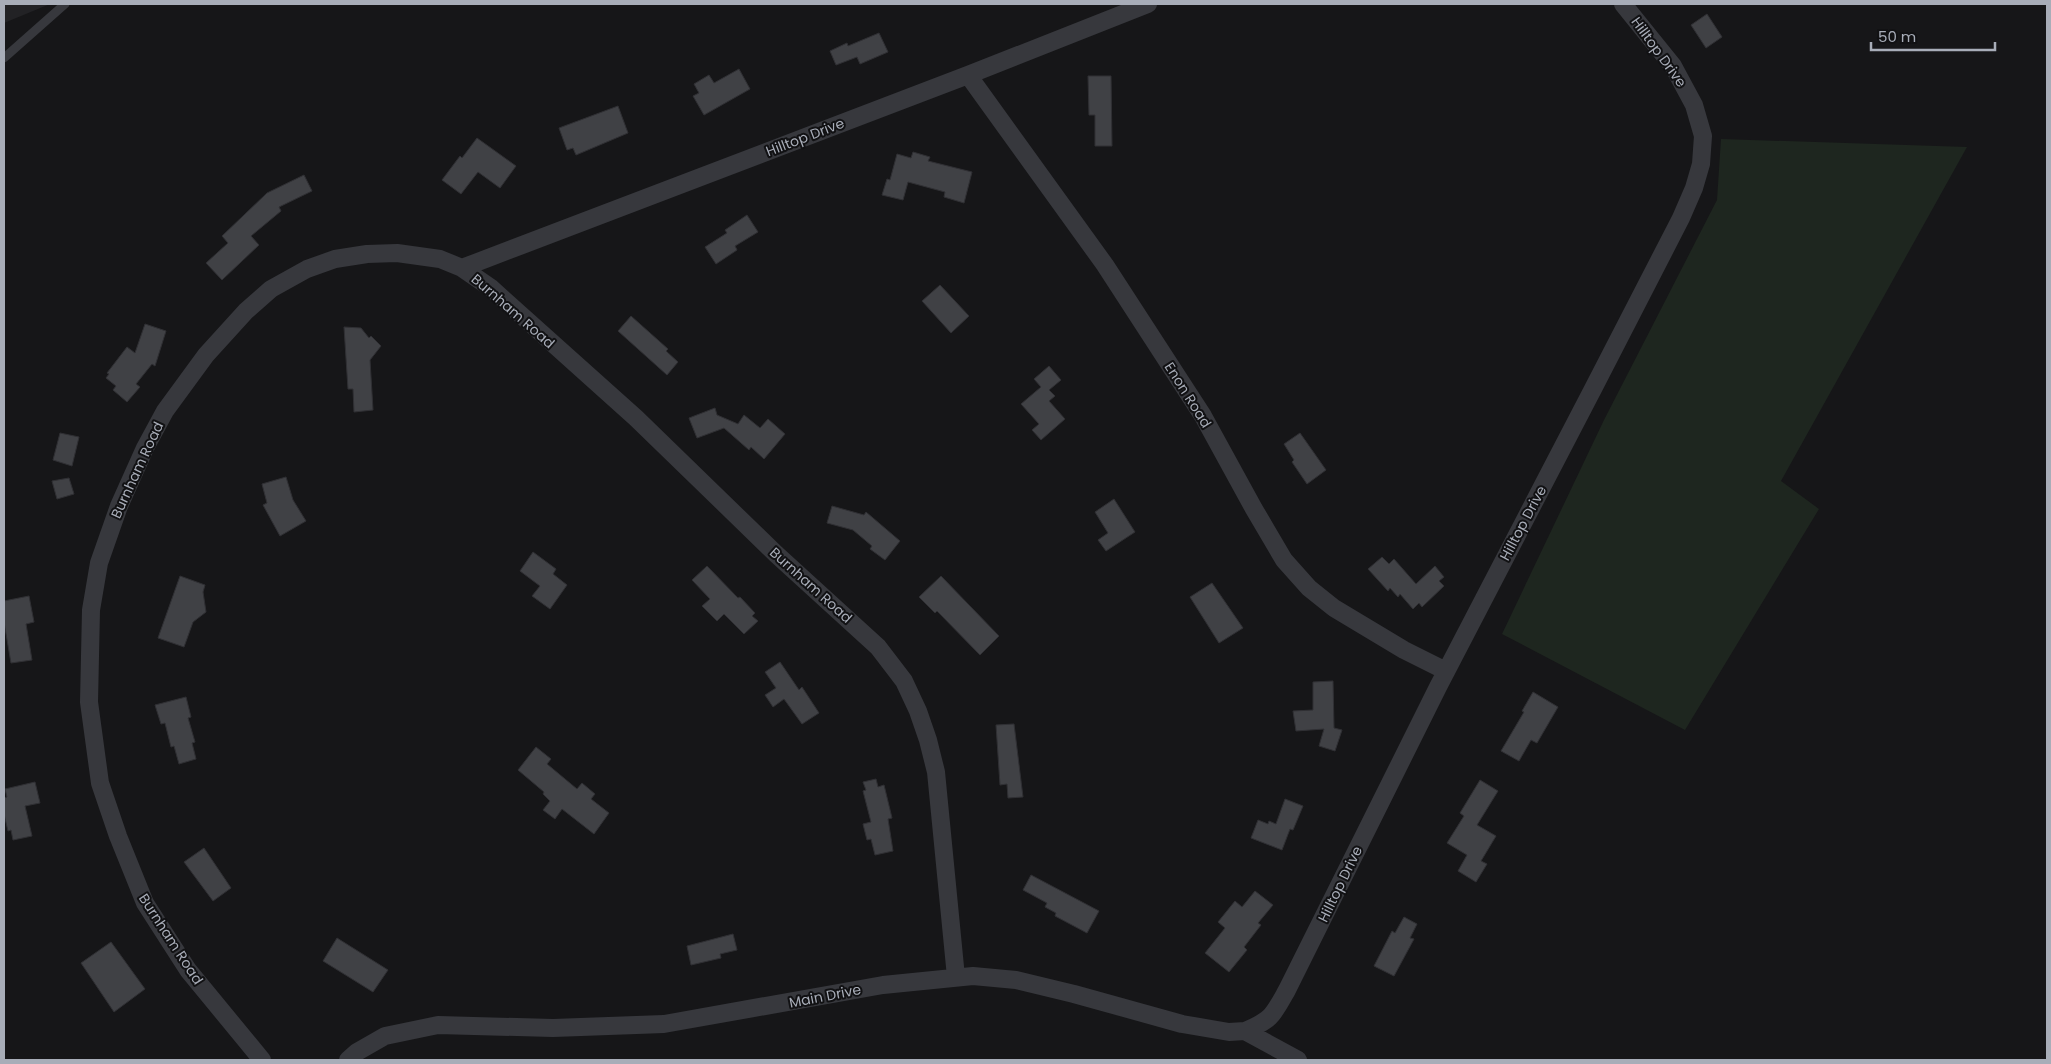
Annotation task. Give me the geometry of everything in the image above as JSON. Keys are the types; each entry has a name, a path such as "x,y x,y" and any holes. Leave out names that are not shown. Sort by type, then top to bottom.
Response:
{"street":[{"name":"Hilltop Drive","path":"462,268 968,75 1148,4"},
{"name":"Hilltop Drive","path":"1245,1031 1265,1022 1274,1013 1446,671 1681,218 1694,188 1701,164 1703,136 1694,105 1672,66 1623,4"},
{"name":"Enon Road","path":"968,75 1105,265 1203,416 1284,560 1309,588 1334,608 1404,650 1446,671"},
{"name":"Burnham Road","path":"262,1060 188,970 145,903 118,836 100,783 89,702 91,610 99,563 119,506 145,448 165,411 206,355 246,311 271,289 307,269 334,259 367,254 397,253 440,260 462,268 491,288 636,418 776,554 878,646 904,681 920,718 936,772 956,977"},
{"name":"Main Drive","path":"348,1060 357,1052 385,1036 438,1025 553,1028 664,1024 883,985 973,976 1016,980 1182,1024 1230,1032 1245,1031 1298,1060"}],"lane":[{"path":"4,58 65,4"}],"shaded area":[{"path":"4,4 50,4 4,23"},
{"path":"1721,139 1967,147 1781,481 1819,509 1685,730 1502,634 1604,420 1717,200"}],"building":[{"path":"1707,14 1722,37 1706,48 1691,25"},
{"path":"879,33 888,52 860,64 857,57 836,65 830,51 847,43 848,46"},
{"path":"739,69 750,89 704,115 693,96 699,93 694,84 709,75 714,83"},
{"path":"1088,76 1111,76 1112,146 1095,146 1095,115 1089,115"},
{"path":"618,106 628,133 576,155 573,148 567,150 559,128"},
{"path":"477,138 516,166 500,188 478,172 461,194 442,180 460,156 462,158"},
{"path":"913,152 930,157 928,161 972,172 964,203 944,197 945,192 908,182 903,200 882,195 887,179 890,180 897,154 911,158"},
{"path":"304,175 312,191 279,207 281,211 251,236 259,245 222,280 206,263 228,243 222,236 267,193"},
{"path":"747,215 758,232 735,246 737,250 716,264 705,247 727,233 725,230"},
{"path":"940,285 969,316 951,333 922,301"},
{"path":"631,316 668,349 666,351 678,362 667,375 618,331"},
{"path":"145,324 166,331 155,366 152,364 136,384 140,387 127,402 113,390 116,386 106,378 109,374 107,373 127,347 135,353"},
{"path":"344,327 361,328 369,338 371,336 381,346 370,360 373,410 354,412 353,389 348,389"},
{"path":"1049,366 1061,380 1049,390 1055,396 1049,401 1065,419 1041,440 1032,430 1039,424 1021,404 1041,387 1034,379"},
{"path":"715,408 717,415 738,424 744,415 760,428 768,419 785,434 764,459 751,447 749,450 724,428 697,438 689,418"},
{"path":"60,433 79,437 72,466 53,460"},
{"path":"1300,433 1326,470 1307,484 1292,462 1294,460 1284,444"},
{"path":"286,477 293,500 306,521 280,536 263,505 267,503 262,484"},
{"path":"69,478 74,494 57,499 52,481"},
{"path":"1114,499 1135,532 1106,551 1098,540 1108,533 1095,512"},
{"path":"832,506 864,515 866,512 900,541 885,560 870,549 872,546 853,530 827,523"},
{"path":"533,552 556,569 553,574 567,585 550,609 532,596 540,586 520,571"},
{"path":"1382,557 1389,564 1394,559 1416,584 1435,566 1444,577 1439,581 1444,586 1422,607 1419,603 1413,609 1400,594 1398,597 1390,588 1388,591 1368,569"},
{"path":"707,566 755,613 752,616 758,621 744,634 724,614 717,621 702,606 710,599 692,580"},
{"path":"180,576 205,585 203,592 206,612 193,622 184,647 158,638"},
{"path":"941,576 999,636 980,655 937,611 935,613 919,597"},
{"path":"1212,583 1243,628 1219,643 1190,597"},
{"path":"29,596 34,622 26,624 32,660 11,663 4,622 4,601"},
{"path":"780,662 799,690 802,687 819,713 802,724 784,699 773,707 765,695 776,688 765,672"},
{"path":"1333,681 1334,728 1342,730 1335,751 1319,746 1324,729 1296,731 1293,711 1313,710 1313,682"},
{"path":"1533,692 1558,707 1537,743 1531,740 1519,761 1501,751 1524,712 1522,711"},
{"path":"186,697 191,717 188,718 195,742 192,743 196,759 179,764 174,746 171,747 165,723 161,724 155,705"},
{"path":"1014,724 1023,797 1008,798 1007,784 1000,785 996,725"},
{"path":"536,747 551,759 547,764 577,789 582,783 595,794 591,799 609,813 594,834 562,809 555,819 543,810 550,801 543,794 544,792 518,770"},
{"path":"876,779 878,787 884,785 892,818 888,819 893,851 875,855 871,839 867,840 863,824 871,822 863,791 866,790 863,782"},
{"path":"1480,780 1498,791 1477,825 1496,836 1481,861 1487,864 1476,882 1458,871 1467,855 1447,843 1464,816 1460,813"},
{"path":"35,782 40,803 25,806 32,836 13,840 11,830 8,831 4,814 4,798 7,797 5,789"},
{"path":"1285,799 1303,806 1293,830 1290,829 1282,850 1251,838 1258,820 1268,824 1269,821 1276,824"},
{"path":"204,848 231,888 213,901 184,862"},
{"path":"1031,875 1099,911 1087,933 1055,916 1056,913 1045,907 1047,903 1023,890"},
{"path":"1255,891 1273,905 1258,923 1261,925 1244,947 1247,950 1229,972 1205,953 1225,928 1218,922 1235,901 1242,907"},
{"path":"1404,917 1417,924 1410,938 1414,939 1394,976 1374,966 1392,931 1395,933"},
{"path":"733,934 737,950 720,954 721,958 691,965 687,946"},
{"path":"337,938 388,970 373,992 323,961"},
{"path":"111,942 145,989 114,1012 81,963"}]}
